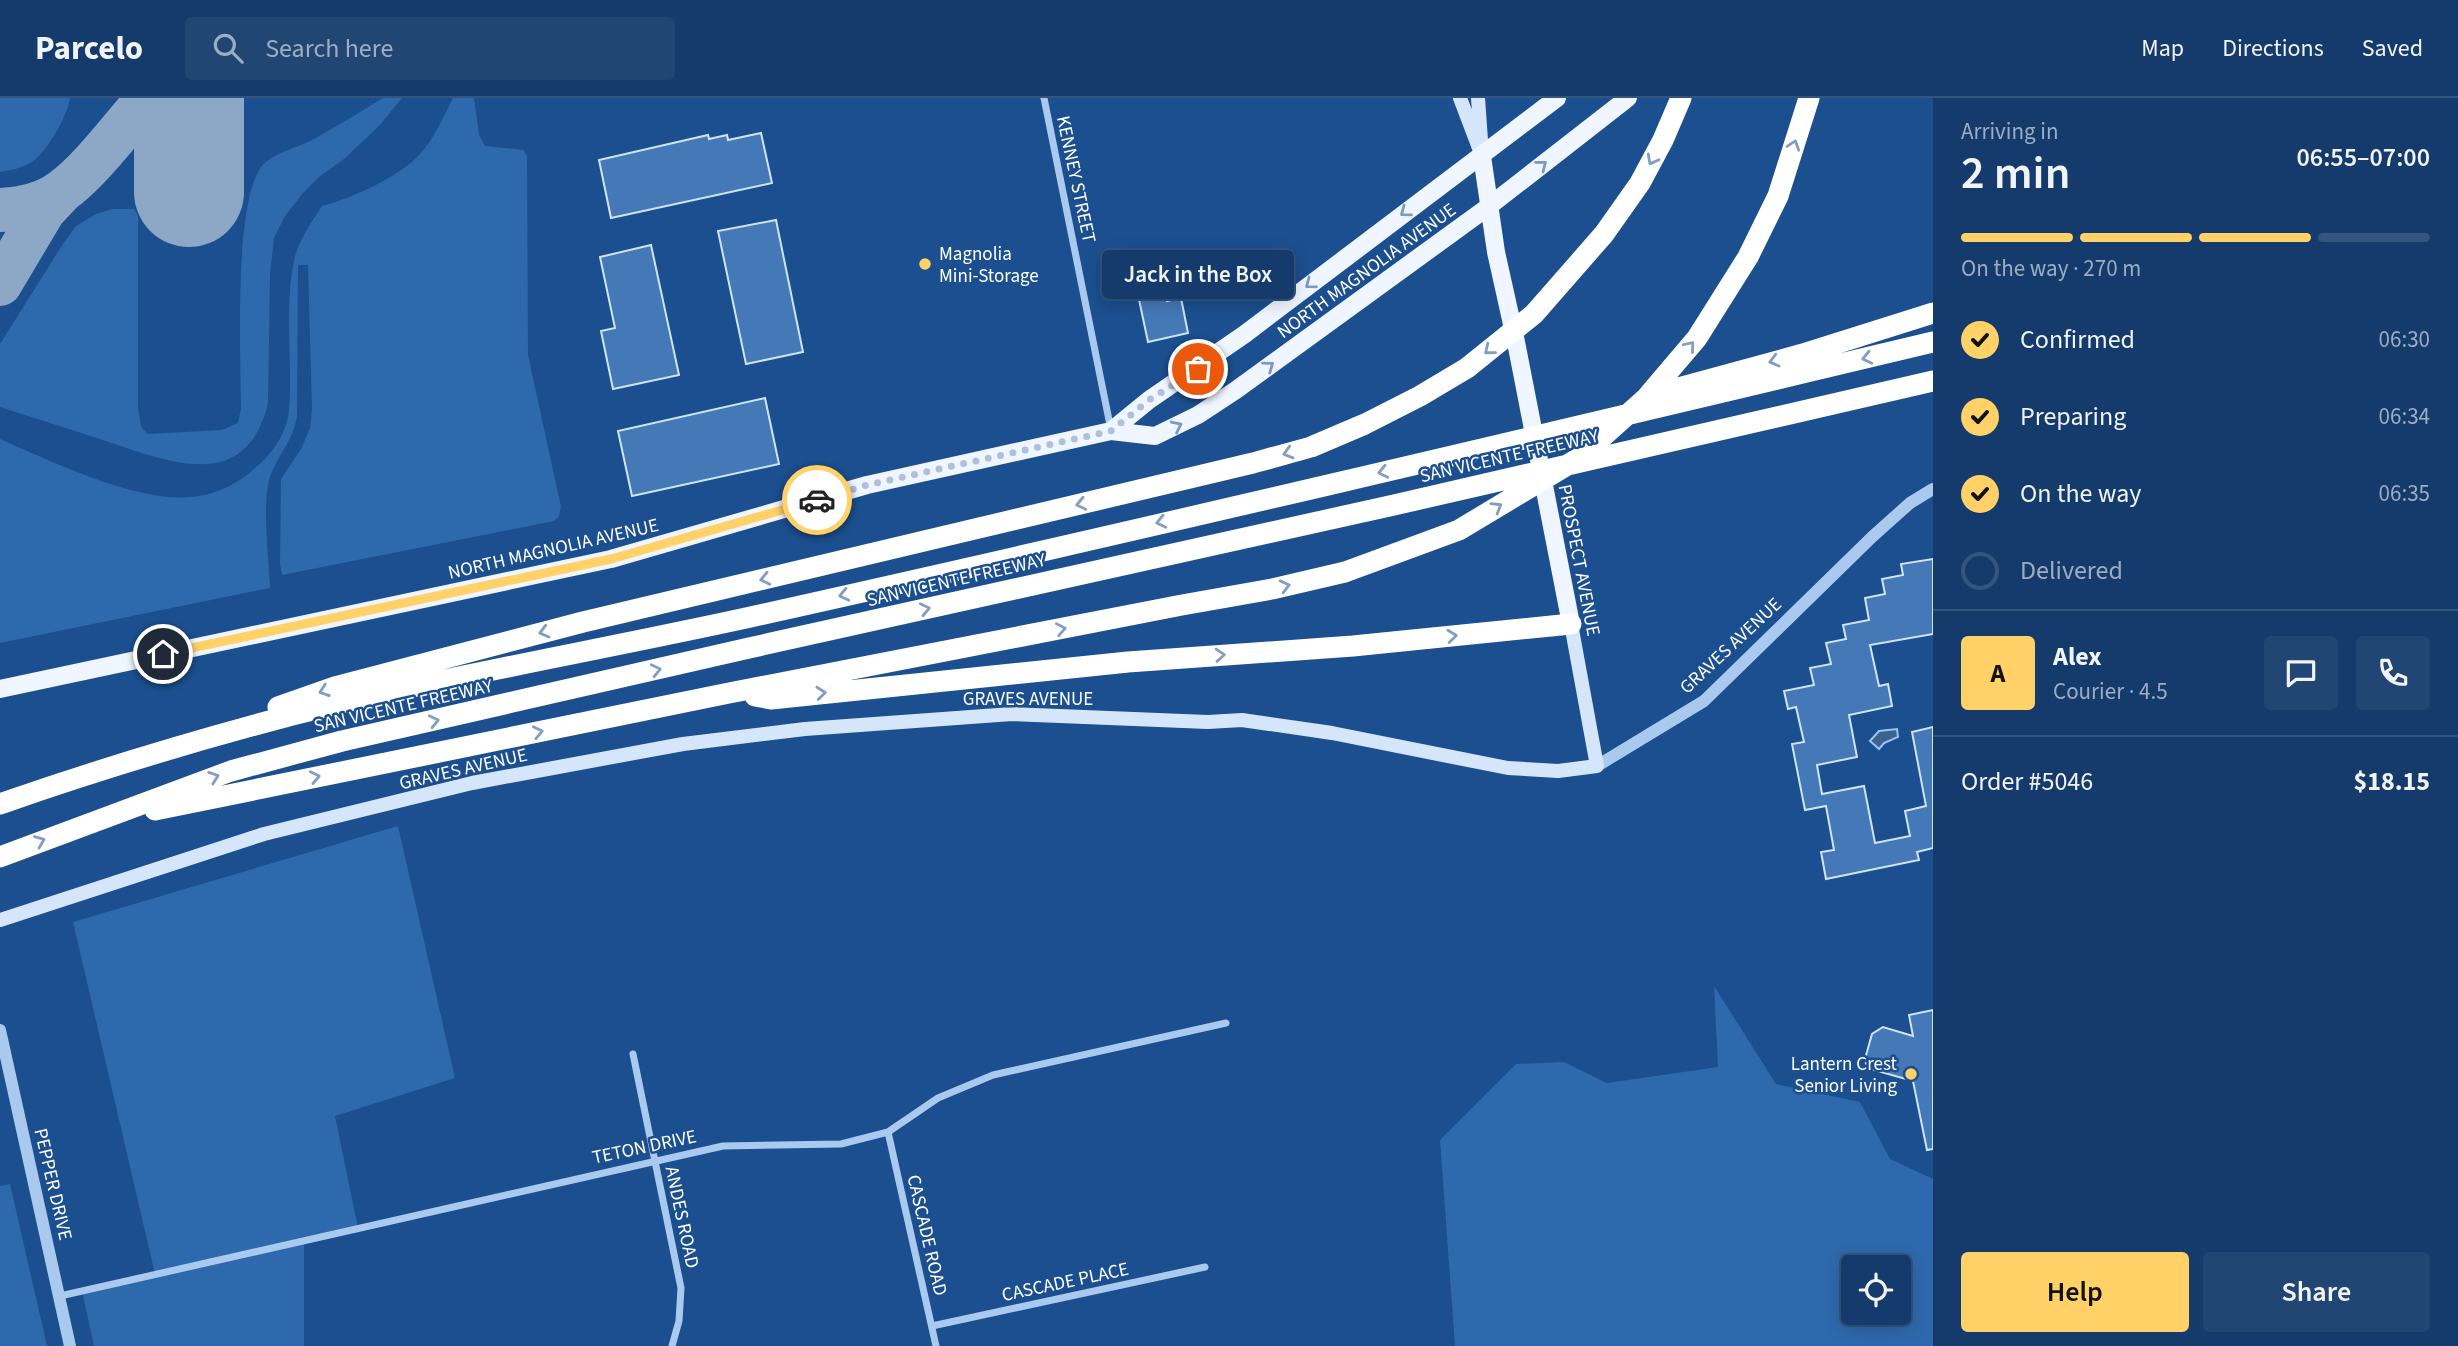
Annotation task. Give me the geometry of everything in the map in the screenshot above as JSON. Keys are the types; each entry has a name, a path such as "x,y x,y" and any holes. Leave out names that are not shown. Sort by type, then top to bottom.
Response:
{"highway":[{"path":"67,780 335,687 583,622 1311,447 1365,424 1467,368 1534,314 1604,234 1640,183 1681,98"},
{"path":"80,825 729,693 1272,590 1345,572 1459,530 1578,458 1646,398 1697,338 1748,257 1778,196 1809,98"},
{"path":"1479,450 1700,381 1803,354 1933,313"},
{"name":"SAN VICENTE FREEWAY","path":"0,804 67,780 278,719 757,615 1479,450 1933,342"},
{"name":"SAN VICENTE FREEWAY","path":"0,857 231,771 342,741 1933,381"},
{"path":"729,693 771,699 1128,662 1353,646 1572,624"}],"main road":[{"name":"PROSPECT AVENUE","path":"1460,98 1482,156"},
{"name":"PROSPECT AVENUE","path":"1478,98 1488,207 1572,624 1597,766"},
{"name":"NORTH MAGNOLIA AVENUE","path":"1111,431 1149,400 1245,334 1558,98"},
{"name":"NORTH MAGNOLIA AVENUE","path":"0,689 611,559 867,485 1111,431 1154,436 1198,415 1488,207 1628,98"},
{"name":"GRAVES AVENUE","path":"0,920 264,834 472,783 683,744 805,729 1012,714 1208,722 1242,720 1332,733 1507,768 1558,771 1597,766"}],"street":[{"name":"KENNEY STREET","path":"1044,98 1111,431"},
{"name":"GRAVES AVENUE","path":"1597,766 1704,701 1872,537 1910,503 1933,489"},
{"name":"TETON DRIVE","path":"60,1296 654,1159 723,1146 841,1144 888,1132 938,1098 993,1075 1226,1023"},
{"name":"PEPPER DRIVE","path":"0,1030 70,1346"},
{"name":"ANDES ROAD","path":"633,1054 681,1288 679,1321 672,1346"},
{"name":"CASCADE ROAD","path":"888,1132 936,1346"},
{"name":"CASCADE PLACE","path":"932,1326 1206,1267"}],"shaded area":[{"path":"0,98 70,98 61,123 39,156 25,165 0,172"},
{"path":"383,98 402,98 378,127 303,193 285,216 274,238 270,274 268,403 257,432 242,451 223,461 201,464 178,462 0,407 0,344 61,247 76,226 96,214 113,209 134,209 138,216 138,407 141,426 147,434 222,430 238,423 241,408 243,239 255,178 271,158 314,139"},
{"path":"453,98 474,98 479,135 485,146 524,150 527,157 528,355 561,507 559,516 554,521 282,575 281,479 301,449 310,428 312,409 308,265 298,265 297,416 293,433 268,485 266,513 270,588 0,643 0,439 95,478 146,494 192,497 209,494 248,474 272,450 287,420 290,392 290,290 296,253 304,235 322,206 374,186 419,155 438,128"},
{"path":"1897,729 1898,737 1884,743 1879,749 1870,741 1879,731"},
{"path":"398,826 455,1078 335,1116 358,1228 304,1240 304,1346 94,1346 82,1291 155,1274 73,922"},
{"path":"1714,986 1776,1084 1860,1102 1890,1159 1933,1179 1933,1346 1455,1346 1440,1140 1516,1064 1564,1062 1607,1083 1718,1067"},
{"path":"10,1184 47,1346 0,1346 0,1186"}],"building":[{"path":"761,133 772,183 611,218 599,160 708,135 709,139 727,135 728,140"},
{"path":"776,220 803,352 746,364 718,231"},
{"path":"651,245 679,375 613,389 601,331 615,328 600,257"},
{"path":"1164,284 1167,301 1181,298 1188,333 1148,342 1137,290"},
{"path":"765,398 779,464 632,496 618,431"},
{"path":"1933,559 1933,634 1870,645 1879,686 1888,684 1892,706 1849,715 1857,757 1817,765 1822,794 1864,786 1875,843 1910,836 1905,811 1926,806 1912,732 1933,727 1933,848 1917,852 1919,860 1826,879 1821,852 1834,850 1826,806 1805,810 1792,744 1804,742 1796,707 1788,709 1784,691 1814,685 1810,668 1831,664 1826,643 1846,639 1843,625 1869,620 1865,598 1885,594 1882,579 1903,575 1901,564"},
{"name":"Lantern Crest Senior Living","path":"1933,1010 1933,1149 1927,1150 1913,1081 1867,1068 1865,1059 1872,1034 1883,1027 1913,1036 1909,1015"}],"taxiway":[{"path":"0,210 32,205 62,191 96,159 148,98"},
{"path":"0,284 44,210 62,191"}],"runway":[{"path":"189,98 189,192"}],"way so far":[{"path":"817,500 867,485 1111,431 1149,400 1198,369"}],"place":[{"name":"Magnolia Mini-Storage","path":"925,264"},
{"name":"Jack in the Box","path":"1198,369"},
{"name":"Lantern Crest Senior Living","path":"1911,1074"}],"route":[{"path":"163,654 611,559 817,500"}]}
